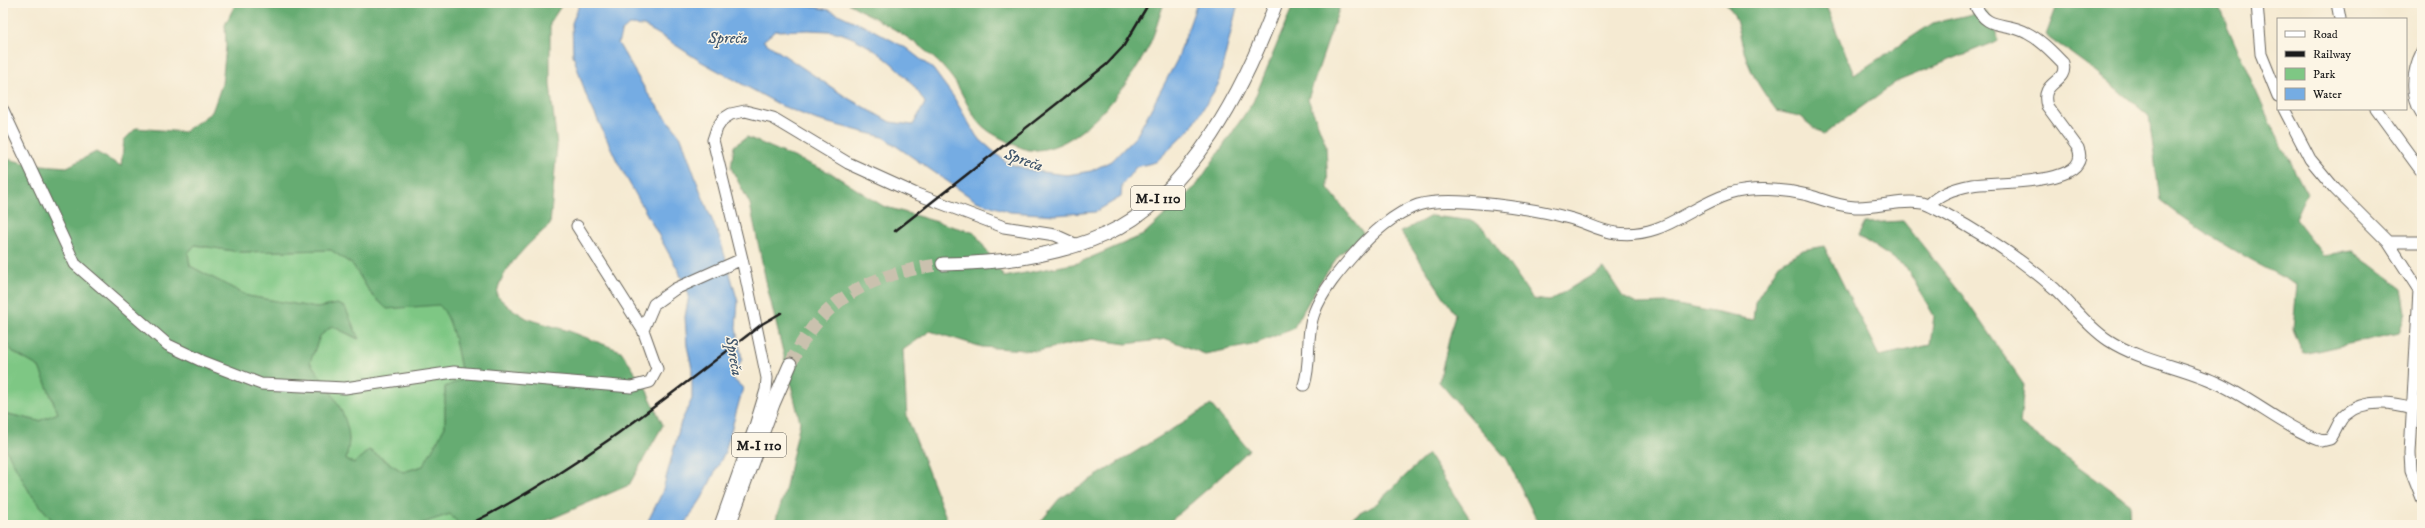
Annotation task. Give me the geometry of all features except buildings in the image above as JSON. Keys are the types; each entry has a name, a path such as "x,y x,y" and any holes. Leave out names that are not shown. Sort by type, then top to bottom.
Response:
{"main road":[{"name":"M-I 110","path":"943,264 987,263 1032,256 1077,245 1106,234 1128,222 1160,196 1211,137 1236,96 1260,47 1276,3"},
{"name":"M-I 110","path":"730,525 773,404 790,365"}],"street":[{"path":"1929,205 1941,195 1955,189 1973,185 2048,178 2072,170 2081,162 2082,156 2078,148 2047,106 2044,98 2046,90 2062,76 2065,70 2063,63 2028,33 2016,27 1987,21 1980,15 1974,3"},
{"path":"2257,3 2261,54 2277,94"},
{"path":"2339,4 2340,18"},
{"path":"2422,52 2414,74 2414,91 2418,108 2422,114"},
{"path":"3,110 75,264 168,344 202,361 261,384 345,388 454,372 631,387 650,382 657,369 643,330 577,226"},
{"path":"2285,110 2310,159 2335,189 2388,242 2419,290 2411,464 2422,498"},
{"path":"2377,110 2422,172"},
{"path":"720,525 766,390 767,378 737,260 713,140 716,128 723,119 731,114 745,111 773,118 848,163 921,196 1004,227 1056,235 1077,245"},
{"path":"1304,385 1309,363 1309,326 1315,310 1327,289 1365,241 1396,217 1420,205 1472,203 1503,206 1557,215 1601,230 1624,233 1654,230 1670,225 1728,195 1753,190 1798,193 1843,206 1869,207 1915,202 1929,205 1959,222 2021,263 2053,288 2090,327 2108,340 2142,357 2190,370 2223,385 2312,438 2322,441 2330,439 2343,416 2355,409 2369,404 2394,403 2413,408"},
{"path":"2388,242 2422,242"},
{"path":"643,330 654,304 675,289 737,260"}],"green space":[{"path":"236,3 563,3 550,23 550,84 557,146 550,225 526,247 509,267 503,277 497,296 509,307 528,319 569,331 621,351 646,389 663,425 629,485 537,525 460,525 450,514 417,525 56,525 30,493 3,444 3,413 39,421 58,413 39,367 13,352 3,339 3,158 29,164 67,167 96,152 121,166 124,140 136,128 184,132 212,112 222,84 226,46 225,25","holes":["195,245 240,252 331,250 353,265 371,294 387,309 439,305 444,311 452,329 463,379 445,387 445,427 423,466 403,472 369,450 354,463 346,460 349,439 345,418 335,398 310,362 320,336 332,326 359,339 345,307 337,304 317,308 248,296 190,266 188,253"]},
{"path":"848,3 1164,3 1149,46 1140,62 1129,79 1100,114 1084,129 1066,141 1048,148 1029,150 1004,140 983,127 972,113 949,74 927,52 902,34"},
{"path":"1294,3 1341,3 1308,99 1326,145 1328,188 1364,234 1339,255 1320,282 1293,329 1252,345 1205,354 1167,339 1126,344 1092,339 1038,351 982,347 930,331 903,350 907,417 949,525 774,525 784,495 800,422 767,286 750,204 731,168 734,146 747,137 831,173 883,206 975,233 1004,277 1078,263 1143,235 1196,186 1253,102"},
{"path":"1726,3 1825,3 1854,75 1933,23 1986,11 1999,40 1896,82 1823,135 1799,116 1777,111 1772,105 1758,84 1751,69 1745,54 1734,14"},
{"path":"2058,3 2217,3 2271,125 2307,193 2295,219 2323,255 2353,251 2402,288 2406,312 2399,333 2303,354 2293,329 2297,285 2210,236 2160,201 2149,116 2095,71 2046,35"},
{"path":"1431,216 1474,221 1485,230 1533,299 1549,301 1604,268 1623,297 1637,304 1668,303 1753,320 1755,302 1779,264 1803,250 1824,246 1879,356 1930,345 1934,316 1906,267 1858,236 1865,223 1903,221 1963,296 2024,385 2020,424 2130,504 2131,525 1539,525 1507,459 1439,382 1455,314 1401,232"},
{"path":"195,245 240,252 331,250 353,265 371,294 418,305 439,304 444,310 452,329 463,379 445,387 445,427 423,466 403,472 369,450 354,463 346,460 349,439 331,392 310,362 320,336 332,326 358,339 337,304 317,308 248,296 190,266 188,253"},
{"path":"3,339 13,352 39,367 58,413 39,421 3,413"},
{"path":"1211,405 1249,450 1166,525 1038,525 1059,499"},
{"path":"3,444 30,493 56,525 3,525"},
{"path":"1428,454 1474,525 1339,525 1376,504"},
{"path":"450,514 460,525 417,525"}],"water":[{"name":"Spreča","path":"580,3 779,3 801,4 829,10 873,30 906,48 933,69 953,96 977,137 1007,163 1034,171 1067,175 1091,171 1113,160 1137,135 1177,60 1197,3 1238,3 1218,85 1191,128 1156,162 1136,167 1122,185 1121,197 1095,212 1056,215 1010,212 976,201 883,137 817,120 782,106 700,61 644,26 629,25 622,31 618,43 648,94 681,137 701,193 720,239 738,302 736,328 742,359 732,378 743,388 725,452 702,498 684,525 646,525 662,493 681,422 692,399 692,368 687,346 685,317 689,295 677,268 617,161 586,95 573,55 572,23","holes":["809,30 835,32 855,39 867,45 900,71 918,92 925,103 913,125 890,122 846,97 763,41 775,31"]}],"tunnel":[{"path":"790,365 803,342 817,322 833,306 852,293 871,282 893,274 943,264"}],"railway":[{"path":"895,231 1106,65 1123,47 1149,3"},
{"path":"468,525 546,482 620,432 762,324 781,313"}]}
